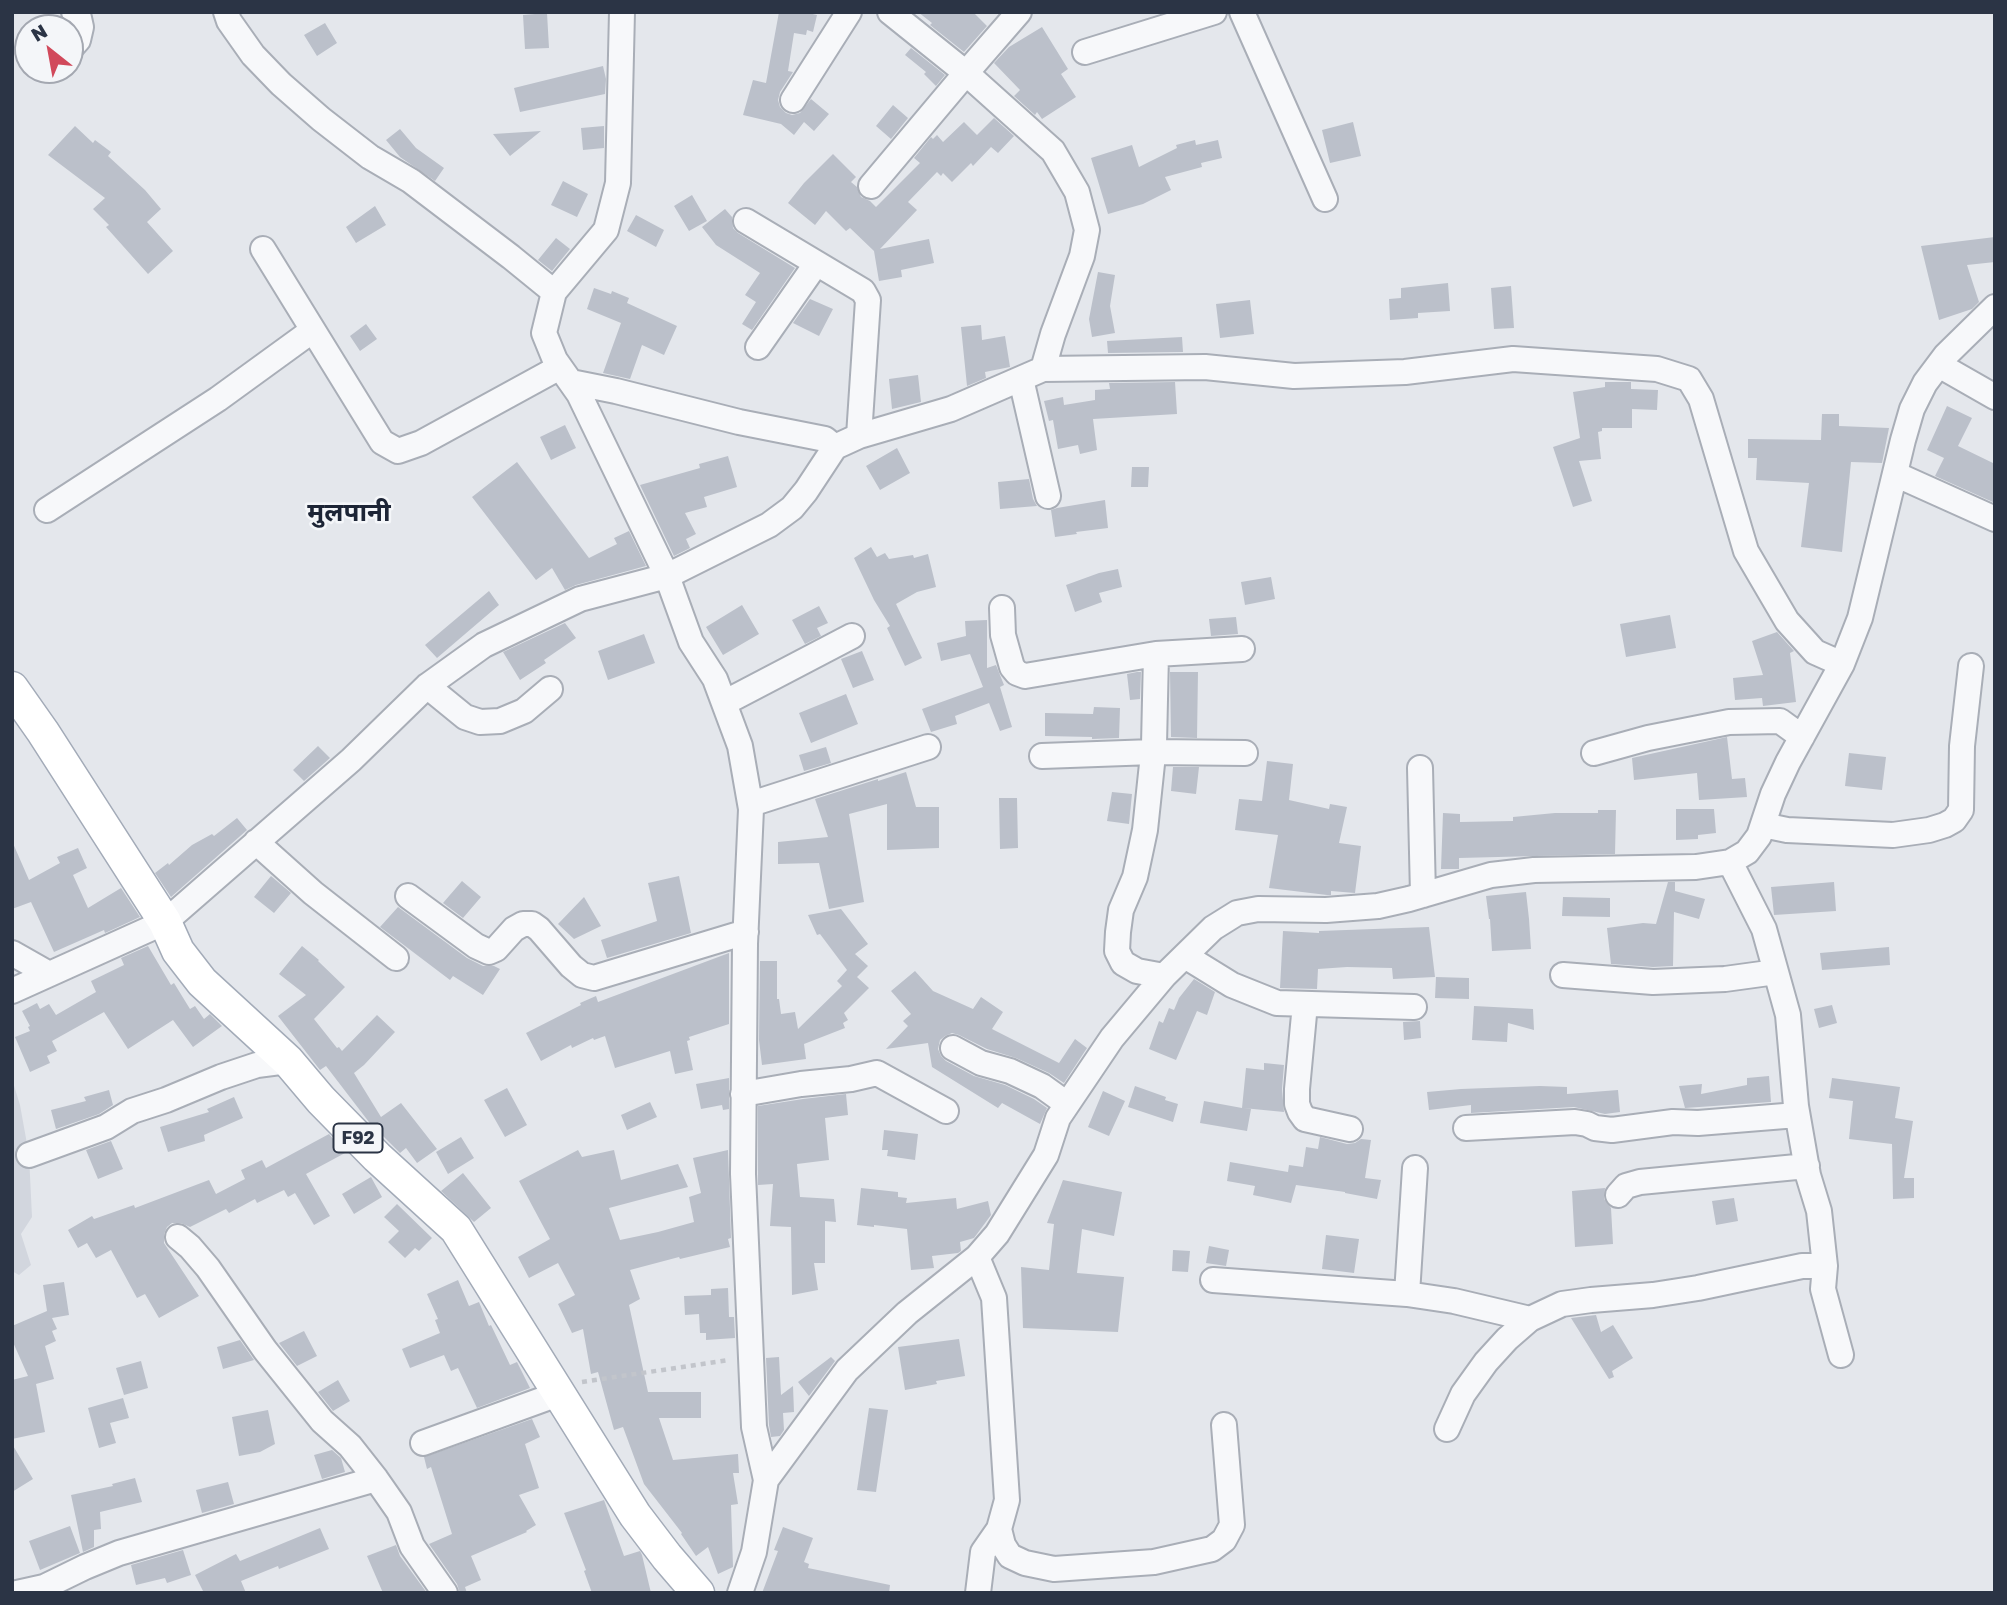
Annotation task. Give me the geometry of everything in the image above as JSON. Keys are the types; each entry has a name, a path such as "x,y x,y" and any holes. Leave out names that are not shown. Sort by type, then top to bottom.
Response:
{"main road":[{"name":"F92","path":"12,688 165,922 178,951 202,982 288,1061 321,1100 377,1157 456,1230 635,1515 698,1593"}],"street":[{"path":"226,12 229,21 253,55 321,119 370,157 411,181 554,292"},
{"path":"622,12 618,183 606,230 554,292 544,333 555,360 579,394 667,576 691,642 715,679 740,746 751,804 746,932 743,1174 754,1427 766,1480 754,1552 740,1593"},
{"path":"793,100 849,12"},
{"path":"890,12 966,73 1053,151 1077,192 1087,230 1082,256 1043,369"},
{"path":"871,186 1019,12"},
{"path":"1085,52 1213,12"},
{"path":"1242,12 1325,199"},
{"path":"746,221 863,291 869,300 859,436"},
{"path":"263,249 382,442 398,450 421,443 566,375 616,391 739,422 825,439 835,447"},
{"path":"758,347 816,264"},
{"path":"766,1480 847,1370 907,1313 976,1257 997,1234 1046,1155 1058,1118 1112,1038 1164,976 1213,928 1237,913 1258,909 1326,910 1378,906 1492,875 1534,870 1696,867 1730,862 1747,852 1759,836 1773,794 1842,664 1860,618 1912,409 1925,383 1946,355 1995,307"},
{"path":"47,510 218,399 313,330"},
{"path":"12,991 165,922 351,760 427,686 484,645 580,599 667,576 769,525 792,508 835,447 859,436 951,409 1043,369 1205,367 1294,376 1405,372 1513,359 1657,369 1689,379 1701,399 1746,551 1787,621 1815,652 1842,664"},
{"path":"1939,365 1995,397"},
{"path":"1021,379 1048,496"},
{"path":"1895,474 1995,519"},
{"path":"1002,608 1003,635 1012,667 1025,676 1156,653 1242,649"},
{"path":"724,703 852,636"},
{"path":"1156,653 1153,752 1145,830 1135,877 1121,909 1117,951 1123,962 1137,971 1164,976"},
{"path":"1763,825 1787,830 1893,835 1929,830 1954,820 1961,810 1962,746 1971,666"},
{"path":"427,686 465,717 480,722 500,721 524,711 550,689"},
{"path":"1594,753 1648,738 1729,722 1780,721 1802,737"},
{"path":"751,804 928,747"},
{"path":"1042,756 1153,752 1245,754"},
{"path":"1420,768 1423,895"},
{"path":"257,842 313,893 396,958"},
{"path":"1730,862 1764,929 1788,1015 1797,1115 1819,1211 1825,1266 1824,1289 1841,1355"},
{"path":"408,896 476,946 489,952 496,949 514,929 532,925 539,929 571,966 582,975 594,978 746,932"},
{"path":"12,953 49,974"},
{"path":"1185,956 1232,985 1277,1003 1414,1007"},
{"path":"1563,975 1653,982 1726,979 1776,972"},
{"path":"1304,1004 1297,1104 1305,1119 1350,1129"},
{"path":"953,1048 981,1063 1010,1071 1042,1086 1067,1104"},
{"path":"29,1155 106,1127 132,1111 221,1077 257,1065 288,1061"},
{"path":"743,1094 877,1073 946,1111"},
{"path":"1466,1128 1575,1122 1612,1130 1673,1122 1698,1123 1797,1115"},
{"path":"1618,1195 1626,1186 1640,1182 1807,1166"},
{"path":"1406,1294 1415,1168"},
{"path":"178,1237 190,1247 216,1279 289,1381 322,1421 351,1446 376,1479 399,1512 412,1546 445,1593"},
{"path":"976,1257 994,1298 1007,1500 999,1529 983,1552 978,1593"},
{"path":"1447,1429 1464,1394 1486,1362 1507,1339 1530,1320 1562,1304 1653,1295 1802,1266 1825,1266"},
{"path":"1213,1280 1406,1294 1454,1301 1530,1320"},
{"path":"424,1443 556,1391"},
{"path":"999,1529 1003,1545 1010,1556 1025,1563 1054,1569 1154,1562 1212,1549 1224,1540 1232,1525 1224,1425"},
{"path":"17,1593 44,1587 119,1553 376,1479"}],"path":[{"path":"556,1391 750,1357"}],"shaded area":[{"path":"12,1079 20,1105 29,1155 32,1217 21,1234 31,1265 19,1275 12,1271"}],"building":[{"path":"779,12 817,15 813,32 807,30 806,35 794,33 788,71 793,72 778,100 780,107 792,115 800,113 811,99 829,114 814,131 804,122 794,135 781,124 743,115 753,80 766,83"},
{"path":"918,12 973,12 987,26 964,52"},
{"path":"547,13 549,48 525,49 523,15"},
{"path":"325,23 337,43 317,56 304,35"},
{"path":"1042,27 1068,69 1061,74 1076,97 1042,119 1037,112 1035,115 1014,96 1020,90 994,63 1009,47"},
{"path":"911,48 945,75 936,86 924,74 926,72 905,55"},
{"path":"603,66 605,94 520,112 514,88"},
{"path":"893,105 908,118 891,139 876,126"},
{"path":"994,118 1014,136 998,153 991,147 973,166 971,163 952,182 943,173 941,176 937,172 908,202 917,210 880,249 929,239 934,263 901,270 902,277 879,281 874,251 850,228 846,231 826,211 815,225 788,203 833,154 856,177 851,182 857,187 861,197 876,207 920,163 914,158 931,137 933,139 937,135 943,142 964,122 977,135"},
{"path":"1353,122 1361,156 1330,163 1322,130"},
{"path":"75,126 93,143 95,140 111,152 108,156 145,190 161,209 147,222 173,251 148,274 93,209 105,198 48,155"},
{"path":"604,126 604,148 583,150 581,128"},
{"path":"400,129 416,148 444,168 435,181 400,157 386,140"},
{"path":"541,131 510,156 493,134"},
{"path":"1195,140 1196,145 1218,140 1222,158 1201,163 1202,167 1165,177 1171,190 1143,204 1108,214 1091,158 1132,145 1139,167 1177,148 1176,145"},
{"path":"563,181 588,194 577,217 551,205"},
{"path":"692,195 707,221 689,231 674,206"},
{"path":"375,206 386,225 356,243 346,227"},
{"path":"725,209 732,217 733,228 738,233 795,268 752,330 742,324 756,302 745,295 760,273 716,245 702,227"},
{"path":"636,215 664,230 656,247 627,231"},
{"path":"1995,237 1995,262 1967,265 1979,302 1972,309 1939,320 1921,246"},
{"path":"556,238 570,249 552,271 538,260"},
{"path":"1098,272 1115,275 1110,306 1115,333 1092,337 1089,319"},
{"path":"1448,283 1450,311 1418,313 1418,318 1390,320 1389,299 1401,298 1401,288"},
{"path":"1511,286 1514,328 1494,329 1491,288"},
{"path":"594,288 629,298 627,303 677,326 664,355 642,345 630,379 603,373 621,323 587,309"},
{"path":"810,299 833,309 819,336 793,323"},
{"path":"1250,300 1254,334 1220,338 1216,304"},
{"path":"366,324 377,339 360,351 350,336"},
{"path":"981,325 982,340 1005,336 1010,367 985,372 986,378 967,386 961,327"},
{"path":"1182,337 1183,352 1108,353 1107,341"},
{"path":"918,375 921,402 892,409 889,379"},
{"path":"1175,382 1177,414 1093,419 1097,450 1080,454 1078,445 1058,449 1053,420 1049,421 1044,401 1063,397 1064,405 1095,400 1095,390 1110,389 1109,383"},
{"path":"1605,382 1631,382 1631,389 1658,390 1657,410 1632,409 1632,428 1602,428 1602,431 1598,432 1601,459 1579,461 1592,501 1573,507 1553,447 1580,438 1573,392 1605,387"},
{"path":"1947,406 1972,418 1958,446 1995,464 1995,503 1935,476 1944,458 1927,450"},
{"path":"1822,414 1839,414 1839,426 1889,428 1882,463 1851,462 1842,552 1801,547 1809,483 1756,480 1757,458 1748,458 1748,439 1821,440"},
{"path":"565,425 576,448 551,460 540,437"},
{"path":"897,448 910,473 880,490 866,466"},
{"path":"728,456 737,487 704,497 707,507 685,513 696,534 686,539 690,548 674,556 640,485 700,468 699,464"},
{"path":"517,462 589,558 617,544 614,538 629,531 646,566 565,590 552,568 536,580 472,497"},
{"path":"1132,467 1149,467 1148,487 1131,487"},
{"path":"1029,479 1037,506 1000,509 998,482"},
{"path":"1105,500 1108,528 1055,537 1051,510"},
{"path":"871,547 877,557 885,553 889,559 913,555 914,558 928,554 936,587 917,592 896,604 922,658 905,666 887,628 890,626 854,558"},
{"path":"1118,569 1122,587 1099,593 1102,602 1075,612 1066,585"},
{"path":"1271,577 1275,599 1245,605 1241,582"},
{"path":"489,591 499,605 437,658 425,645"},
{"path":"742,605 759,634 723,655 706,627"},
{"path":"819,606 828,623 817,628 821,636 805,644 792,620"},
{"path":"1670,615 1676,648 1626,657 1620,624"},
{"path":"1236,617 1238,634 1211,636 1209,619"},
{"path":"987,620 987,668 996,665 1004,685 1000,687 1012,727 1000,731 989,703 955,716 957,724 931,732 922,709 983,687 970,654 941,661 937,643 966,636 965,621"},
{"path":"565,623 576,638 520,680 503,652"},
{"path":"1777,632 1794,651 1790,653 1796,702 1763,706 1762,698 1735,700 1733,678 1763,675 1752,641"},
{"path":"644,634 655,663 608,680 598,651"},
{"path":"862,651 874,680 853,688 841,659"},
{"path":"1141,672 1140,699 1130,700 1127,674"},
{"path":"1170,672 1198,672 1197,738 1171,737"},
{"path":"846,694 858,724 811,743 799,713"},
{"path":"1094,707 1120,708 1119,738 1045,736 1045,713 1093,714"},
{"path":"1727,737 1732,779 1745,778 1747,797 1699,800 1697,773 1634,780 1632,758"},
{"path":"318,746 330,758 304,781 293,770"},
{"path":"826,747 831,763 804,771 799,755"},
{"path":"1849,753 1886,757 1882,790 1845,786"},
{"path":"1267,761 1293,764 1289,800 1329,809 1330,804 1347,807 1339,843 1361,846 1355,893 1331,891 1331,895 1327,895 1269,888 1278,835 1235,830 1239,799 1262,801"},
{"path":"1173,767 1199,767 1196,794 1171,791"},
{"path":"906,772 916,807 939,807 939,848 887,850 887,804 849,814 864,902 829,909 819,863 778,864 778,842 828,837 815,799"},
{"path":"1112,792 1132,794 1129,824 1107,821"},
{"path":"999,798 1017,798 1018,848 1000,849"},
{"path":"1676,809 1714,809 1716,833 1698,835 1698,839 1676,840"},
{"path":"1598,810 1616,810 1615,854 1459,858 1459,869 1441,869 1443,813 1460,814 1460,822 1513,821 1513,817 1598,813"},
{"path":"237,818 247,830 171,897 155,873 192,845 212,834 214,836"},
{"path":"12,841 29,880 60,863 57,857 78,848 87,868 73,875 88,908 121,888 140,917 54,952 31,902 12,909"},
{"path":"271,876 291,893 274,913 254,897"},
{"path":"679,876 691,933 607,958 601,940 657,921 648,883"},
{"path":"462,881 481,897 463,918 443,903"},
{"path":"1668,882 1675,882 1675,891 1705,899 1699,919 1674,912 1673,966 1611,964 1607,928 1656,924"},
{"path":"1834,882 1836,911 1774,915 1771,887"},
{"path":"1526,892 1531,949 1492,951 1486,896"},
{"path":"584,897 601,926 574,939 558,924"},
{"path":"1563,897 1610,898 1610,917 1562,916"},
{"path":"398,907 467,958 483,966 500,969 483,995 453,976 450,980 380,927"},
{"path":"841,909 868,944 855,954 868,966 857,977 869,988 844,1013 848,1020 843,1023 845,1028 804,1044 806,1059 762,1065 759,1040 760,961 777,961 777,999 781,1014 795,1012 798,1029 842,986 837,981 847,970 820,934 817,935 808,915"},
{"path":"1429,927 1435,977 1393,979 1392,968 1318,969 1317,989 1280,988 1283,931 1319,933"},
{"path":"148,946 171,985 174,983 190,1009 195,1006 204,1019 210,1014 222,1026 193,1047 173,1020 128,1049 104,1012 52,1041 57,1051 47,1056 50,1063 30,1072 15,1037 30,1031 22,1011 37,1003 40,1009 49,1004 56,1015 96,992 91,981 124,965 121,958"},
{"path":"302,946 345,987 314,1019 337,1048 342,1051 377,1015 395,1032 354,1073 381,1117 401,1103 437,1149 417,1163 406,1148 400,1153 375,1128 375,1124 372,1126 326,1066 320,1070 278,1016 306,995 279,974"},
{"path":"1889,947 1890,965 1822,970 1820,953"},
{"path":"729,953 729,1024 689,1037 690,1040 687,1041 693,1070 675,1074 670,1051 615,1068 605,1036 594,1040 593,1038 572,1048 571,1045 541,1061 526,1033 596,996 598,1002"},
{"path":"915,971 933,991 973,1009 981,997 1003,1012 992,1029 1059,1063 1075,1039 1087,1048 1064,1083 1049,1073 959,1035 952,1033 940,1040 938,1049 946,1061 974,1076 1005,1085 1047,1108 1040,1124 1002,1103 998,1108 932,1067 928,1043 886,1049 908,1026 903,1021 911,1014 891,991"},
{"path":"1436,977 1469,978 1469,999 1435,998"},
{"path":"1194,979 1215,992 1207,1015 1197,1011 1176,1060 1149,1049 1159,1021 1163,1023 1169,1008 1174,1010 1179,998"},
{"path":"1832,1005 1837,1023 1819,1028 1814,1009"},
{"path":"1474,1006 1533,1009 1534,1030 1508,1023 1507,1042 1472,1040"},
{"path":"1420,1021 1421,1038 1404,1040 1403,1022"},
{"path":"1264,1063 1284,1065 1284,1112 1243,1108 1251,1109 1247,1131 1200,1123 1204,1101 1242,1108 1246,1068 1264,1070"},
{"path":"1769,1076 1771,1102 1685,1108 1679,1086 1702,1084 1701,1094 1747,1085 1747,1078"},
{"path":"729,1078 729,1109 723,1110 722,1105 701,1109 696,1084"},
{"path":"1832,1078 1900,1087 1895,1118 1913,1121 1904,1178 1914,1178 1914,1198 1893,1199 1892,1144 1849,1139 1853,1101 1829,1098"},
{"path":"1135,1086 1178,1104 1173,1122 1128,1107"},
{"path":"1567,1087 1567,1094 1618,1090 1620,1112 1605,1114 1574,1107 1471,1113 1471,1105 1429,1110 1427,1092"},
{"path":"507,1088 527,1125 505,1137 484,1100"},
{"path":"109,1090 113,1105 99,1114 56,1129 51,1110 86,1101 84,1097"},
{"path":"1103,1091 1125,1101 1109,1136 1088,1127"},
{"path":"846,1094 848,1115 825,1118 829,1160 797,1164 800,1197 834,1199 836,1222 825,1221 825,1263 814,1263 818,1290 792,1295 791,1227 770,1226 773,1184 758,1185 758,1106"},
{"path":"234,1097 243,1118 204,1135 205,1141 168,1152 160,1127 209,1112 207,1109"},
{"path":"650,1102 657,1117 627,1130 621,1115"},
{"path":"884,1130 918,1134 915,1160 887,1156 888,1150 882,1150"},
{"path":"329,1134 345,1153 306,1174 330,1216 314,1225 295,1193 288,1197 284,1190 257,1203 255,1199 229,1213 226,1209 190,1227 172,1223 164,1234 164,1243 199,1296 159,1318 145,1294 137,1298 111,1250 96,1258 87,1243 78,1248 68,1230 92,1216 94,1219 134,1205 135,1208 209,1180 216,1194 245,1179 241,1170 262,1160 266,1168"},
{"path":"461,1137 474,1158 448,1174 436,1152"},
{"path":"1320,1137 1347,1144 1361,1139 1371,1140 1365,1178 1381,1180 1377,1199 1296,1185 1291,1203 1253,1195 1255,1186 1227,1181 1230,1162 1288,1172 1289,1165 1303,1167 1306,1147 1318,1149"},
{"path":"111,1141 123,1169 98,1179 86,1150"},
{"path":"578,1150 582,1157 614,1150 621,1180 678,1164 688,1187 609,1208 620,1240 694,1222 689,1197 701,1193 693,1158 728,1150 730,1247 630,1270 640,1299 629,1305 648,1392 701,1392 701,1418 659,1418 673,1460 738,1454 739,1473 733,1473 738,1504 731,1505 733,1567 718,1574 708,1547 696,1556 682,1533 644,1484 623,1427 614,1430 598,1372 591,1374 583,1329 572,1333 558,1304 575,1295 558,1263 529,1278 518,1257 550,1239 519,1181"},
{"path":"463,1173 491,1208 474,1222 441,1191"},
{"path":"371,1177 382,1197 354,1214 342,1194"},
{"path":"1063,1180 1122,1192 1114,1236 1082,1229 1077,1273 1124,1277 1118,1332 1023,1328 1021,1267 1049,1270 1054,1224 1047,1223"},
{"path":"861,1188 898,1192 898,1197 907,1198 906,1203 956,1198 957,1209 988,1201 991,1215 974,1238 960,1242 961,1251 932,1256 934,1268 911,1270 907,1229 857,1225"},
{"path":"1605,1188 1604,1199 1611,1208 1613,1244 1575,1247 1572,1191"},
{"path":"1734,1198 1738,1221 1716,1225 1712,1201"},
{"path":"397,1204 432,1238 419,1251 415,1248 405,1258 388,1242 399,1231 384,1217"},
{"path":"1326,1235 1359,1239 1354,1273 1322,1269"},
{"path":"1209,1246 1229,1250 1226,1266 1206,1263"},
{"path":"1173,1250 1190,1251 1188,1272 1172,1271"},
{"path":"458,1280 469,1306 479,1302 510,1365 517,1362 530,1388 477,1408 458,1368 451,1371 444,1355 410,1368 402,1349 440,1333 435,1320 438,1319 427,1294"},
{"path":"64,1282 69,1315 52,1318 57,1329 52,1331 56,1341 45,1346 54,1379 36,1384 45,1432 12,1439 12,1380 28,1376 12,1340 12,1326 47,1311 43,1285"},
{"path":"728,1288 729,1317 734,1317 735,1338 706,1340 706,1333 700,1333 699,1314 685,1315 684,1296 711,1295 711,1289"},
{"path":"1596,1315 1601,1332 1613,1325 1633,1358 1612,1371 1614,1377 1609,1379 1571,1318"},
{"path":"304,1331 317,1356 297,1366 279,1343"},
{"path":"959,1339 965,1376 905,1390 898,1347"},
{"path":"240,1340 254,1360 223,1369 217,1347"},
{"path":"779,1357 781,1395 793,1386 794,1412 783,1413 784,1430 780,1436 771,1437 766,1358"},
{"path":"831,1357 835,1361 809,1396 798,1382"},
{"path":"141,1361 148,1388 124,1395 116,1368"},
{"path":"338,1380 350,1401 333,1411 318,1392"},
{"path":"123,1398 129,1418 110,1423 116,1443 99,1448 88,1408"},
{"path":"869,1408 888,1410 876,1492 857,1490"},
{"path":"268,1410 275,1444 260,1452 239,1456 232,1417"},
{"path":"532,1419 540,1437 525,1444 539,1488 519,1495 536,1525 527,1532 471,1556 481,1580 465,1587 467,1593 460,1593 457,1584 429,1544 452,1534 431,1467 427,1469 424,1457"},
{"path":"12,1444 33,1479 12,1492"},
{"path":"332,1450 341,1458 345,1472 322,1479 314,1455"},
{"path":"135,1478 142,1502 100,1512 101,1529 94,1530 94,1547 83,1552 71,1495"},
{"path":"228,1482 234,1504 202,1513 196,1490"},
{"path":"604,1500 624,1556 640,1551 651,1593 592,1593 564,1513"},
{"path":"70,1526 80,1553 40,1570 29,1541"},
{"path":"783,1527 813,1538 804,1562 809,1564 808,1568 890,1585 889,1593 762,1593 778,1551 774,1550"},
{"path":"320,1528 329,1549 241,1581 246,1593 204,1593 195,1575 236,1554 240,1561"},
{"path":"396,1545 400,1556 427,1593 383,1593 367,1556"},
{"path":"183,1550 191,1575 167,1583 165,1578 136,1585 131,1565"}],"district":[{"name":"मुलपानी","path":"349,513"}]}
